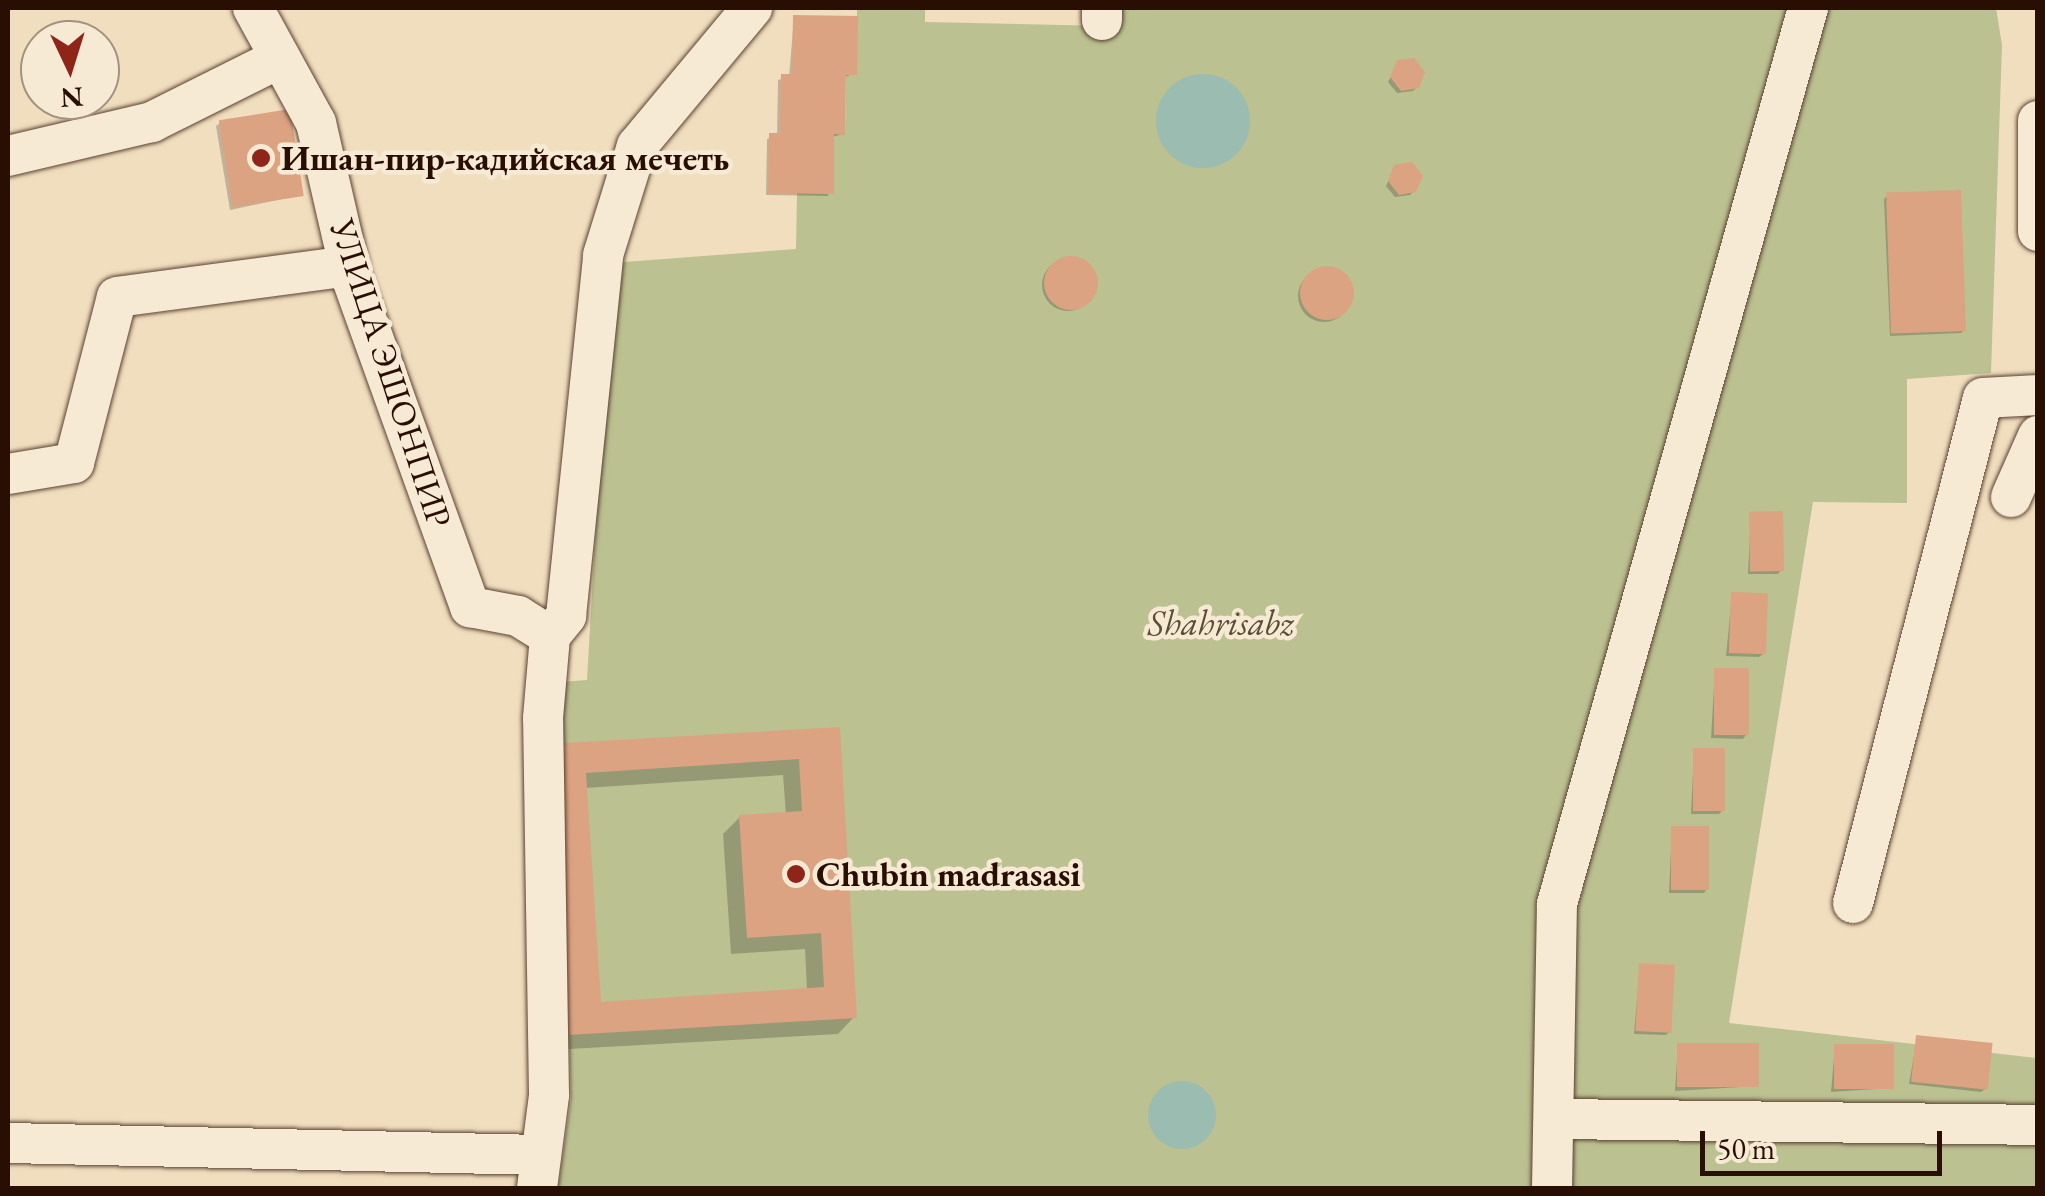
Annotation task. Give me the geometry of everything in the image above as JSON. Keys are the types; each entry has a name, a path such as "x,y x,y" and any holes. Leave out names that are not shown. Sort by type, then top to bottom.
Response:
{"street":[{"name":"УЛИЦА ЭШОНПИР","path":"254,8 316,123 349,266 470,606 518,616 550,636"},
{"path":"8,1143 539,1172 550,1095 544,718 550,636 566,616 603,254 622,204 637,146 752,8"},
{"path":"1552,1188 1557,904 1808,8"},
{"path":"8,156 152,122 280,58"},
{"path":"2038,121 2038,231"},
{"path":"8,474 74,464 116,297 349,266"},
{"path":"1853,903 1983,398 2038,395"},
{"path":"2011,497 2038,436"},
{"path":"1556,1119 2038,1125"}],"green space":[{"name":"Shahrisabz","path":"857,8 925,8 925,22 1108,26 1109,8 1996,8 2002,45 1991,373 1907,379 1907,503 1813,502 1729,1023 2037,1058 2037,1188 558,1188 571,1099 560,682 587,680 611,263 796,249 797,193 834,193 834,134 845,134 846,75 857,75"}],"water":[{"path":"1203,74 1221,78 1236,88 1246,103 1250,121 1246,139 1236,154 1221,164 1203,168 1185,164 1170,154 1160,139 1156,121 1160,103 1170,88 1185,78"},
{"path":"1182,1081 1195,1083 1206,1091 1214,1102 1214,1128 1206,1139 1195,1147 1182,1149 1169,1147 1158,1139 1150,1128 1148,1115 1150,1102 1158,1091 1169,1083"}],"building":[{"path":"793,15 858,16 857,75 846,75 845,135 834,134 834,194 768,193 769,133 780,133 781,74 792,74"},
{"path":"1414,58 1425,72 1419,88 1401,91 1390,77 1397,60"},
{"name":"Ишан-пир-кадийская мечеть","path":"290,109 304,196 233,207 219,120"},
{"path":"1412,162 1423,176 1416,192 1399,195 1388,181 1394,165"},
{"path":"1961,190 1966,331 1891,334 1886,193"},
{"path":"1071,256 1090,264 1098,283 1090,302 1071,310 1052,302 1044,283 1052,264"},
{"path":"1327,266 1346,274 1354,293 1346,312 1327,320 1308,312 1300,293 1308,274"},
{"path":"1783,511 1784,571 1750,572 1749,512"},
{"path":"1731,592 1768,593 1766,654 1729,653"},
{"path":"1714,668 1749,668 1749,735 1714,735"},
{"name":"Chubin madrasasi","path":"840,727 857,1018 567,1035 550,744","holes":["799,759 802,811 739,815 747,938 821,933 824,987 601,1002 586,773"]},
{"path":"1693,748 1725,748 1725,811 1693,811"},
{"path":"1671,826 1709,826 1709,890 1671,890"},
{"path":"1639,963 1675,965 1671,1033 1635,1031"},
{"path":"1916,1035 1993,1043 1988,1090 1911,1082"},
{"path":"1677,1043 1759,1043 1759,1087 1677,1087"},
{"path":"1834,1044 1894,1044 1894,1089 1834,1089"}],"place":[{"name":"Ишан-пир-кадийская мечеть","path":"261,158"},
{"name":"Chubin madrasasi","path":"796,874"}]}
